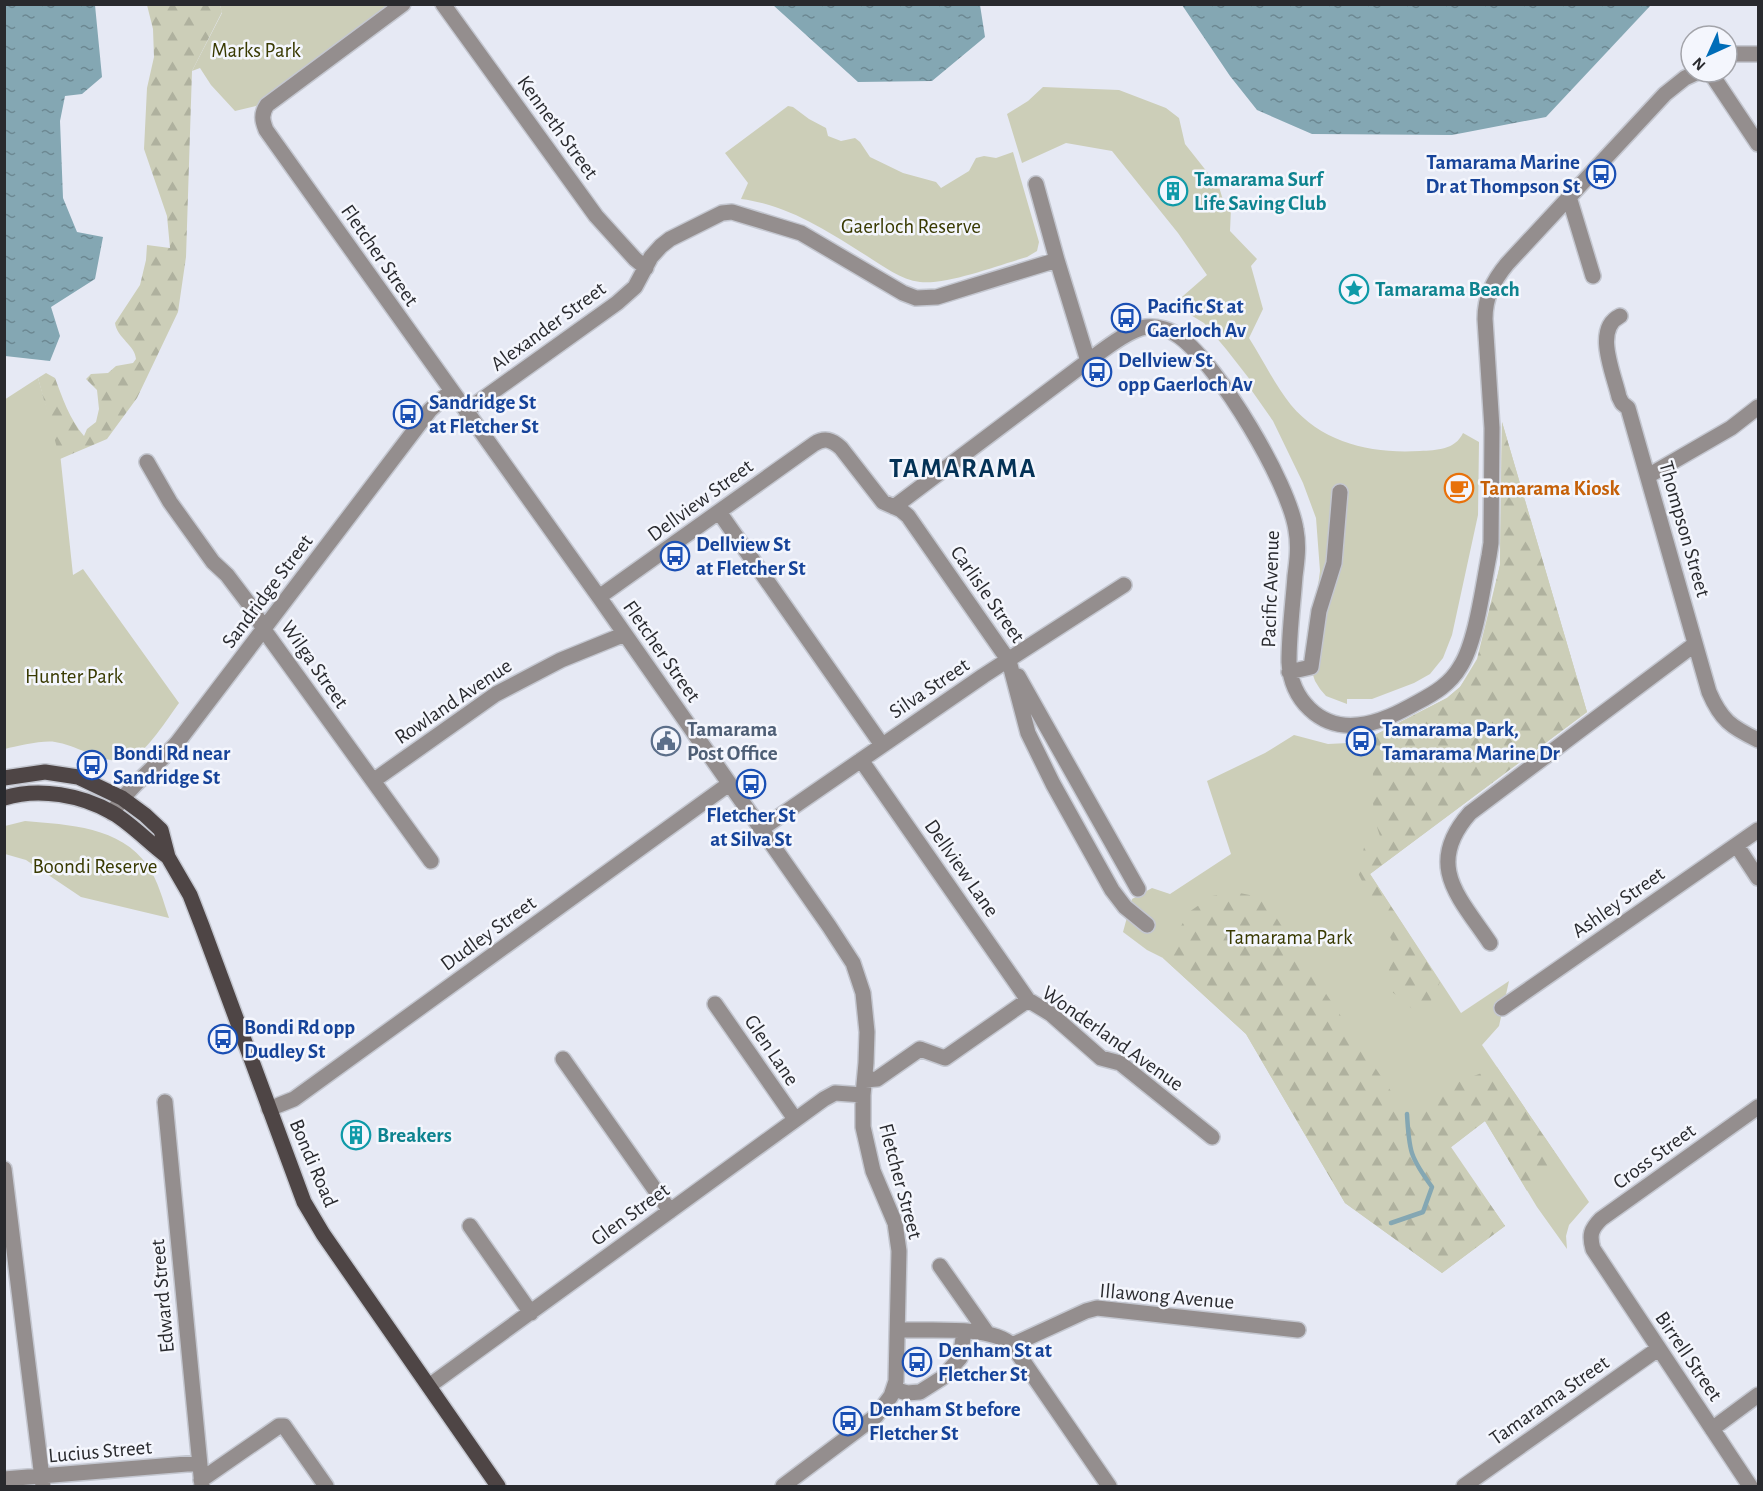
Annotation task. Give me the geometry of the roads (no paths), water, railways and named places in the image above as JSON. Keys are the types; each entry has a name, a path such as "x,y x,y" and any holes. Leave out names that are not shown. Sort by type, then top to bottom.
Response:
{"main road":[{"name":"Bondi Road","path":"4,778 45,772 78,777 122,798 161,830 168,857 190,895 299,1190 311,1215 498,1486"},
{"name":"Bondi Road","path":"4,798 16,794 42,792 71,797 112,813 168,857"}],"street":[{"name":"Fletcher Street","path":"403,4 267,105 263,111 266,130 625,634 845,950 858,976 863,993 867,1032 863,1127 868,1155 891,1211 898,1237 899,1330 894,1389"},
{"name":"Kenneth Street","path":"443,4 596,216 646,268"},
{"path":"1739,54 1758,54"},
{"path":"1593,276 1569,197 1665,94 1679,83"},
{"path":"1718,84 1758,144"},
{"path":"894,507 1088,361 1036,184"},
{"name":"Pacific Avenue","path":"1088,361 1134,331 1147,327 1160,328 1179,336 1196,351 1228,393 1282,487 1294,518 1298,542 1289,672 1294,690 1312,711 1336,723 1356,725 1388,717 1431,694 1449,681 1466,658 1491,543 1492,428 1485,327 1486,304 1490,289 1499,273 1569,197"},
{"name":"Alexander Street","path":"466,411 617,303 635,287 655,252 670,239 722,213 732,212 801,233 903,293 916,298 937,297 1057,260"},
{"name":"Thompson Street","path":"1620,316 1608,327 1605,343 1619,397 1628,408 1709,692 1717,711 1735,729 1758,740"},
{"name":"Sandridge Street","path":"112,813 139,778 162,760 264,630 430,410 451,391"},
{"path":"1648,476 1731,428 1758,407"},
{"name":"Carlisle Street","path":"825,440 834,442 841,448 884,502 908,516 1009,661 1028,734 1053,784 1112,890 1125,908 1147,925"},
{"name":"Dellview Street","path":"599,597 814,444 825,440"},
{"name":"Wilga Street","path":"147,462 170,502 213,562 227,575 257,615 264,630 431,861"},
{"path":"1289,672 1311,667 1319,611 1334,563 1340,492"},
{"path":"719,512 882,745"},
{"name":"Silva Street","path":"761,829 983,676 1124,585"},
{"name":"Rowland Avenue","path":"373,781 496,693 561,660 625,634"},
{"path":"1490,943 1451,886 1447,866 1449,848 1457,828 1470,813 1695,644"},
{"path":"1009,661 1138,889"},
{"name":"Dellview Lane","path":"861,760 1028,1000"},
{"name":"Dudley Street","path":"269,1109 294,1099 729,784"},
{"name":"Ashley Street","path":"1502,1008 1758,830"},
{"path":"1737,846 1758,878"},
{"name":"Wonderland Avenue","path":"864,1087 920,1049 945,1058 1028,1000 1051,1014 1101,1058 1120,1063 1212,1137"},
{"name":"Glen Lane","path":"715,1004 795,1119"},
{"path":"563,1059 670,1211"},
{"name":"Glen Street","path":"429,1386 824,1099 835,1093 864,1087"},
{"name":"Edward Street","path":"165,1102 201,1483"},
{"name":"Cross Street","path":"1593,1249 1591,1231 1601,1219 1758,1107"},
{"path":"4,1169 43,1482"},
{"path":"470,1226 531,1313"},
{"name":"Birrell Street","path":"1593,1249 1750,1486"},
{"path":"940,1266 987,1333"},
{"name":"Illawong Avenue","path":"1011,1344 1097,1308 1298,1330"},
{"path":"899,1330 987,1333 1005,1339 1011,1344 1109,1486"},
{"path":"783,1486 868,1424 884,1407 894,1389 907,1393 921,1392 942,1378 960,1358 964,1332"},
{"name":"Tamarama Street","path":"1464,1486 1658,1348"},
{"path":"1712,1429 1758,1395"},
{"path":"201,1483 279,1426 284,1426 326,1486"},
{"name":"Lucius Street","path":"4,1479 43,1482 199,1462"}],"water":[{"path":"5,4 95,5 102,77 82,94 65,96 60,121 63,198 77,232 103,237 95,279 51,307 60,336 50,361 5,356"},
{"path":"773,5 980,5 985,37 932,81 858,82"},
{"path":"1182,5 1651,5 1546,117 1452,135 1312,134 1257,110 1230,76"}],"waterway":[{"path":"1391,1223 1423,1212 1432,1187 1412,1153 1407,1114"}],"place":[{"name":"Tamarama Marine Dr at Thompson St","path":"1601,174"},
{"name":"Tamarama Surf Life Saving Club","path":"1173,191"},
{"name":"Tamarama Beach","path":"1354,289"},
{"name":"Pacific St at Gaerloch Av","path":"1126,318"},
{"name":"Dellview St opp Gaerloch Av","path":"1097,372"},
{"name":"Sandridge St at Fletcher St","path":"408,414"},
{"name":"Tamarama Kiosk","path":"1459,488"},
{"name":"Dellview St at Fletcher St","path":"675,556"},
{"name":"Tamarama Post Office","path":"666,741"},
{"name":"Tamarama Park, Tamarama Marine Dr","path":"1361,741"},
{"name":"Bondi Rd near Sandridge St","path":"92,765"},
{"name":"Fletcher St at Silva St","path":"751,784"},
{"name":"Bondi Rd opp Dudley St","path":"223,1039"},
{"name":"Breakers","path":"356,1135"},
{"name":"Denham St at Fletcher St","path":"917,1362"},
{"name":"Denham St before Fletcher St","path":"848,1421"}],"district":[{"name":"TAMARAMA","path":"963,468"}],"park label":[{"name":"Marks Park","path":"256,50"},
{"name":"Gaerloch Reserve","path":"911,226"},
{"name":"Hunter Park","path":"74,676"},
{"name":"Boondi Reserve","path":"95,866"},
{"name":"Tamarama Park","path":"1289,937"}]}
